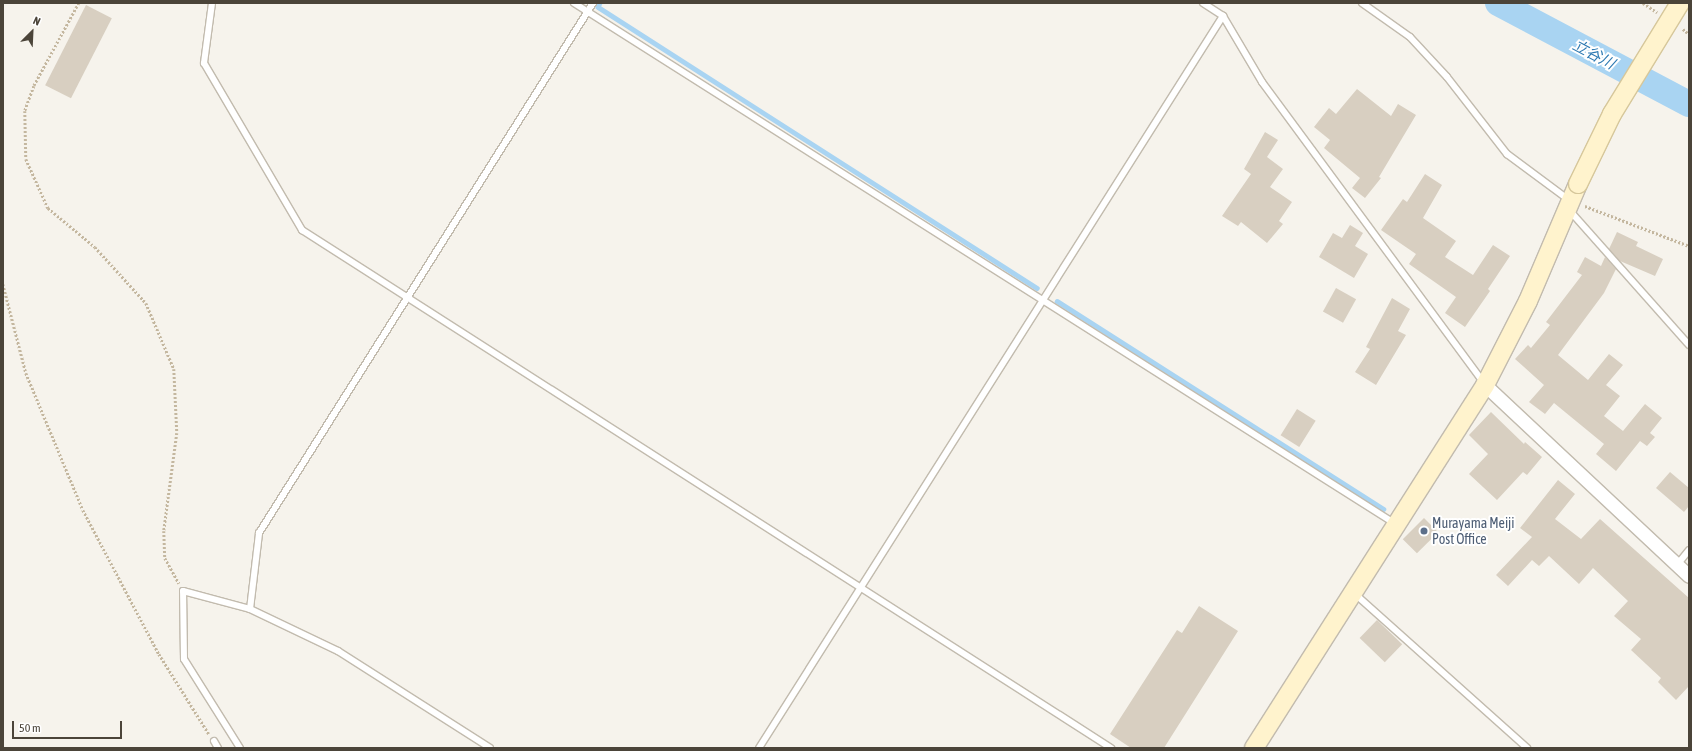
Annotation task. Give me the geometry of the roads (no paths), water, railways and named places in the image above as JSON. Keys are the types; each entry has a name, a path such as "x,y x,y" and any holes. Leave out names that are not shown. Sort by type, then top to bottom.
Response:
{"street":[{"path":"1254,748 1485,385 1528,301 1568,204 1612,114 1680,3"},
{"path":"1485,385 1689,576"}],"lane":[{"path":"212,3 204,63 302,230 1111,748"},
{"path":"574,3 1396,524"},
{"path":"250,609 259,533 593,3"},
{"path":"1203,3 1223,16 1262,82 1485,385"},
{"path":"1362,3 1410,37 1447,77 1507,154 1568,204 1689,344"},
{"path":"760,748 1223,16"},
{"path":"1677,565 1689,550"},
{"path":"240,748 184,659 183,591 250,609 338,651 490,748"},
{"path":"1353,593 1527,748"},
{"path":"214,741 218,748"}],"waterway":[{"path":"600,3 598,7 1037,288"},
{"name":"立谷川","path":"1498,3 1689,104"},
{"path":"1057,301 1383,509"}],"place":[{"name":"Murayama Meiji Post Office","path":"1424,531"}]}
